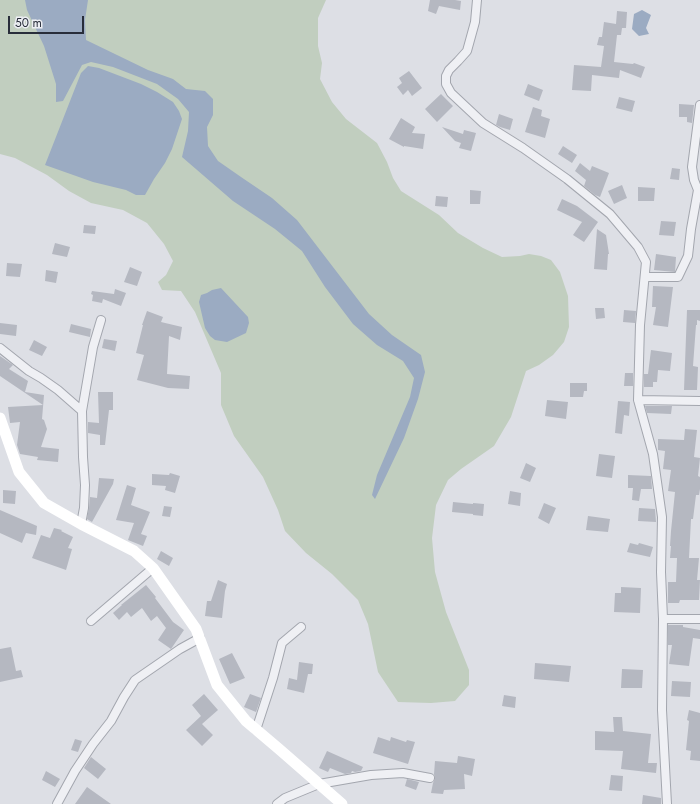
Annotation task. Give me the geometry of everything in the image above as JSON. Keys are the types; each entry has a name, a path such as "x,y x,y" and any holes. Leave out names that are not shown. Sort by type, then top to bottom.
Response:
{"main road":[{"path":"0,418 19,472 44,503 134,551 153,568 196,629 218,685 246,721 342,804"}],"street":[{"path":"477,0 475,22 467,51 449,70 446,76 446,84 451,93 483,123 523,148 567,179 610,214 638,247 646,262 640,325 638,400 653,454 662,517 661,572 664,619 662,710 667,804"},
{"path":"645,277 678,277 688,256 698,190 694,180 692,167 700,105"},
{"path":"81,524 84,508 85,485 82,411 93,347 101,320"},
{"path":"0,348 29,371 58,390 82,411"},
{"path":"638,400 700,401"},
{"path":"91,621 153,568"},
{"path":"664,619 700,619"},
{"path":"256,730 273,678 282,642 301,626"},
{"path":"57,804 75,771 111,721 135,680 180,649 200,638"},
{"path":"277,804 285,798 319,784 372,775 403,773 430,778"}],"green space":[{"path":"0,0 326,0 318,18 318,46 322,63 320,79 332,102 346,119 377,143 393,178 401,191 439,215 458,233 483,248 502,257 529,254 541,256 551,260 560,272 568,296 569,327 564,342 553,355 539,365 526,371 511,417 494,446 448,480 436,505 432,538 435,572 446,612 469,670 469,685 455,701 431,703 398,702 378,672 368,624 358,600 332,574 306,553 285,531 278,510 263,477 234,436 221,405 221,373 195,312 181,291 162,290 158,282 166,275 173,261 164,244 147,223 123,210 91,203 69,191 47,175 15,158 0,154"}],"water":[{"path":"25,0 88,0 85,20 86,40 148,70 173,79 186,89 205,91 213,99 213,115 207,127 208,146 218,161 272,198 297,220 369,314 392,335 421,355 425,372 418,399 404,438 375,499 372,495 377,475 410,397 414,378 403,361 377,345 353,324 325,287 302,251 275,229 233,201 182,157 188,131 189,112 178,99 157,84 113,67 91,62 82,65 63,101 56,102 56,84 44,46 27,10"},
{"path":"642,10 651,15 646,28 649,34 639,36 632,29 634,14"},
{"path":"88,66 99,68 141,84 173,102 179,111 182,119 172,149 145,195 136,195 126,190 93,182 45,165 81,73"},
{"path":"221,288 248,317 249,323 246,333 227,342 215,340 210,336 205,328 199,302 201,295"}],"building":[{"path":"430,0 461,1 460,10 439,6 436,14 428,11"},
{"path":"617,11 627,12 626,28 622,28 621,35 617,35 614,62 634,63 645,67 641,78 620,70 619,78 592,75 591,91 572,90 574,65 601,67 604,46 597,45 599,37 602,37 604,22 616,24"},
{"path":"409,71 422,88 412,96 408,90 403,95 397,87 402,83 399,78"},
{"path":"528,84 543,90 539,101 524,95"},
{"path":"441,94 453,106 437,122 425,109"},
{"path":"619,97 635,101 632,112 616,108"},
{"path":"679,104 694,105 692,123 687,122 687,117 679,117"},
{"path":"533,107 542,110 541,116 550,119 545,138 525,132"},
{"path":"499,114 513,119 510,130 496,125"},
{"path":"401,118 415,127 412,133 425,134 423,149 404,147 389,139"},
{"path":"442,127 463,134 464,130 476,133 471,151 459,148 461,143 455,141"},
{"path":"563,146 577,155 572,163 558,154"},
{"path":"580,163 590,171 592,166 609,173 600,197 584,186 586,180 575,171"},
{"path":"672,168 680,169 679,180 670,179"},
{"path":"622,185 627,198 614,204 608,191"},
{"path":"638,187 655,188 654,201 638,201"},
{"path":"470,190 481,191 480,204 470,204"},
{"path":"436,196 448,197 447,207 435,206"},
{"path":"562,199 577,206 598,222 584,242 573,235 582,222 557,210"},
{"path":"661,221 676,222 674,236 659,235"},
{"path":"84,225 96,226 95,234 83,233"},
{"path":"597,229 606,235 609,254 607,270 594,269"},
{"path":"55,243 70,247 67,257 52,254"},
{"path":"656,254 676,257 675,272 654,270"},
{"path":"7,263 22,264 20,277 6,276"},
{"path":"130,267 142,272 137,286 124,282"},
{"path":"46,270 58,272 56,283 45,281"},
{"path":"653,286 673,287 668,327 653,325 656,307 652,307"},
{"path":"115,289 126,293 121,306 103,299 102,303 92,301 92,291 114,294"},
{"path":"595,308 604,308 605,318 596,319"},
{"path":"624,310 636,311 635,323 623,322"},
{"path":"687,310 700,310 700,321 697,320 696,325 693,366 698,367 697,390 684,390"},
{"path":"147,311 163,317 161,322 182,327 180,340 169,336 167,374 190,376 189,389 168,388 137,380 144,355 136,353 142,325"},
{"path":"0,323 17,325 16,336 0,334"},
{"path":"71,324 91,329 90,337 69,332"},
{"path":"104,339 117,341 115,351 102,348"},
{"path":"34,340 47,347 42,356 29,350"},
{"path":"651,350 672,353 670,371 658,370 657,382 653,382 653,387 644,387 644,374 648,374"},
{"path":"0,356 13,365 9,369 28,381 25,392 44,395 42,419 44,420 47,429 41,447 59,449 58,462 37,460 38,457 20,454 17,445 20,422 10,423 8,407 43,405 0,376"},
{"path":"625,373 633,373 633,386 624,386"},
{"path":"570,383 587,383 587,391 584,391 583,397 570,397"},
{"path":"98,392 113,392 113,410 109,410 105,445 100,445 100,435 88,433 88,422 99,423"},
{"path":"547,400 568,402 566,419 545,416"},
{"path":"618,401 630,402 629,416 624,415 622,434 615,433"},
{"path":"645,406 672,406 671,414 647,413"},
{"path":"685,429 697,430 694,457 700,458 698,476 700,477 700,489 699,495 696,495 693,519 691,519 689,558 699,558 697,580 700,580 699,600 680,600 679,603 668,603 668,582 676,582 677,558 670,558 675,492 668,491 671,470 663,469 665,451 658,450 658,439 684,440"},
{"path":"599,454 615,456 612,478 596,476"},
{"path":"526,463 536,468 530,482 520,478"},
{"path":"170,473 180,476 175,493 165,490 166,486 152,485 152,474 169,475"},
{"path":"628,475 651,476 652,489 641,489 639,501 632,500 633,488 628,488"},
{"path":"99,478 114,479 113,484 92,522 87,519 90,497 97,498"},
{"path":"127,485 136,488 131,505 150,512 141,534 147,536 143,546 128,540 134,523 116,520"},
{"path":"3,490 16,491 15,504 3,503"},
{"path":"510,491 521,493 520,506 508,504"},
{"path":"453,502 484,504 483,516 452,512"},
{"path":"544,503 556,508 549,524 538,518"},
{"path":"164,506 172,507 170,517 162,516"},
{"path":"639,508 655,509 656,522 638,521"},
{"path":"0,510 37,526 36,535 26,533 22,543 0,533"},
{"path":"588,516 610,519 608,532 586,530"},
{"path":"54,528 62,530 61,531 73,537 68,548 72,549 66,570 32,558 41,535 50,538"},
{"path":"630,543 638,545 639,543 653,547 650,557 627,552"},
{"path":"161,551 173,558 169,566 157,559"},
{"path":"218,580 227,584 222,618 205,616 207,601 211,601"},
{"path":"146,585 173,622 184,630 171,649 158,640 166,628 157,616 151,621 142,608 131,617 127,612 119,620 113,613"},
{"path":"621,587 641,588 640,613 614,612 615,593 621,593"},
{"path":"668,625 683,625 683,627 700,630 700,639 693,638 689,666 669,664 672,645 668,645"},
{"path":"11,647 16,671 21,670 23,677 0,682 0,649"},
{"path":"232,653 245,678 230,684 219,659"},
{"path":"299,662 313,664 312,674 308,674 304,693 287,689 289,678 297,680"},
{"path":"535,663 571,666 569,682 534,679"},
{"path":"622,669 643,670 642,688 621,688"},
{"path":"672,681 691,682 690,697 671,696"},
{"path":"204,694 218,710 202,724 213,735 202,746 186,730 201,716 192,705"},
{"path":"250,694 261,698 256,712 244,707"},
{"path":"504,695 516,697 515,708 502,706"},
{"path":"689,710 700,713 700,761 690,760 691,751 686,750 689,721 687,720"},
{"path":"613,717 622,717 623,731 651,734 648,763 657,763 656,773 621,769 623,751 595,750 595,731 614,732"},
{"path":"378,737 390,741 391,737 406,742 407,740 415,742 408,764 373,753"},
{"path":"75,739 82,741 78,752 71,750"},
{"path":"327,751 363,767 361,771 352,771 351,773 345,774 330,768 328,772 319,768"},
{"path":"458,756 475,759 472,776 464,774 465,789 444,790 443,794 431,793 435,779 435,761 457,763"},
{"path":"91,757 106,769 98,779 84,768"},
{"path":"46,771 60,779 55,787 42,780"},
{"path":"611,775 623,776 622,791 609,790"},
{"path":"407,779 419,782 416,790 405,786"},
{"path":"87,787 111,804 75,804"},
{"path":"643,795 661,798 661,804 642,804"}]}
